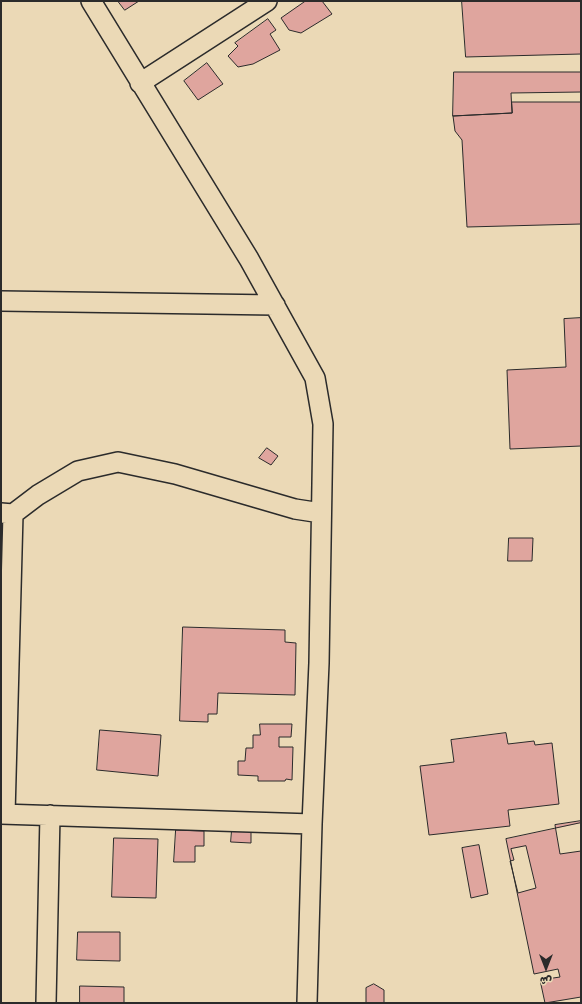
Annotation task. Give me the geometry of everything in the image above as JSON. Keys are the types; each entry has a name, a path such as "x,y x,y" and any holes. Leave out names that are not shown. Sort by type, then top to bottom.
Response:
{"street":[{"path":"91,1 249,259 315,378 323,424 319,663 312,824 307,1003"},
{"path":"140,83 267,1"},
{"path":"1,302 275,305"},
{"path":"312,824 3,814 7,513 78,471 118,462 175,474 295,509 321,513"},
{"path":"46,1003 50,815"}],"building":[{"path":"118,1 139,1 125,10"},
{"path":"303,1 322,1 332,14 301,33 289,30 281,18 304,2"},
{"path":"462,1 581,1 581,54 466,57"},
{"path":"268,19 276,30 270,34 280,50 253,64 238,67 228,56 238,46 235,43"},
{"path":"207,63 223,84 198,100 184,81"},
{"path":"454,72 581,72 581,92 511,93 512,113 453,116"},
{"path":"512,102 581,102 581,224 467,227 462,140 455,131 453,116 512,113"},
{"path":"581,318 581,446 510,449 507,370 566,367 564,319"},
{"path":"267,448 278,456 271,465 259,458"},
{"path":"509,538 533,538 532,561 508,561"},
{"path":"183,627 285,630 285,642 296,643 295,695 218,693 217,714 208,714 208,722 180,721"},
{"path":"260,724 292,724 291,737 279,737 279,747 293,747 292,780 258,781 258,776 238,775 238,761 245,761 246,748 253,748 253,735 260,735"},
{"path":"100,730 161,735 158,776 97,770"},
{"path":"506,733 508,744 534,741 535,745 552,743 559,804 508,810 510,826 429,835 420,766 454,762 451,740"},
{"path":"581,821 581,851 560,854 555,825"},
{"path":"581,823 581,997 545,1003 540,980 560,977 558,969 534,974 506,839"},
{"path":"176,830 204,831 204,846 195,846 195,862 174,862"},
{"path":"232,830 251,830 251,843 231,842"},
{"path":"114,838 158,839 156,898 112,897"},
{"path":"479,845 488,894 471,898 462,848"},
{"path":"526,846 536,888 518,893 510,861 514,860 511,849"},
{"path":"78,932 120,932 120,961 77,960"},
{"path":"374,984 384,990 384,1003 366,1003 366,988"},
{"path":"80,986 124,987 124,1003 80,1003"}]}
